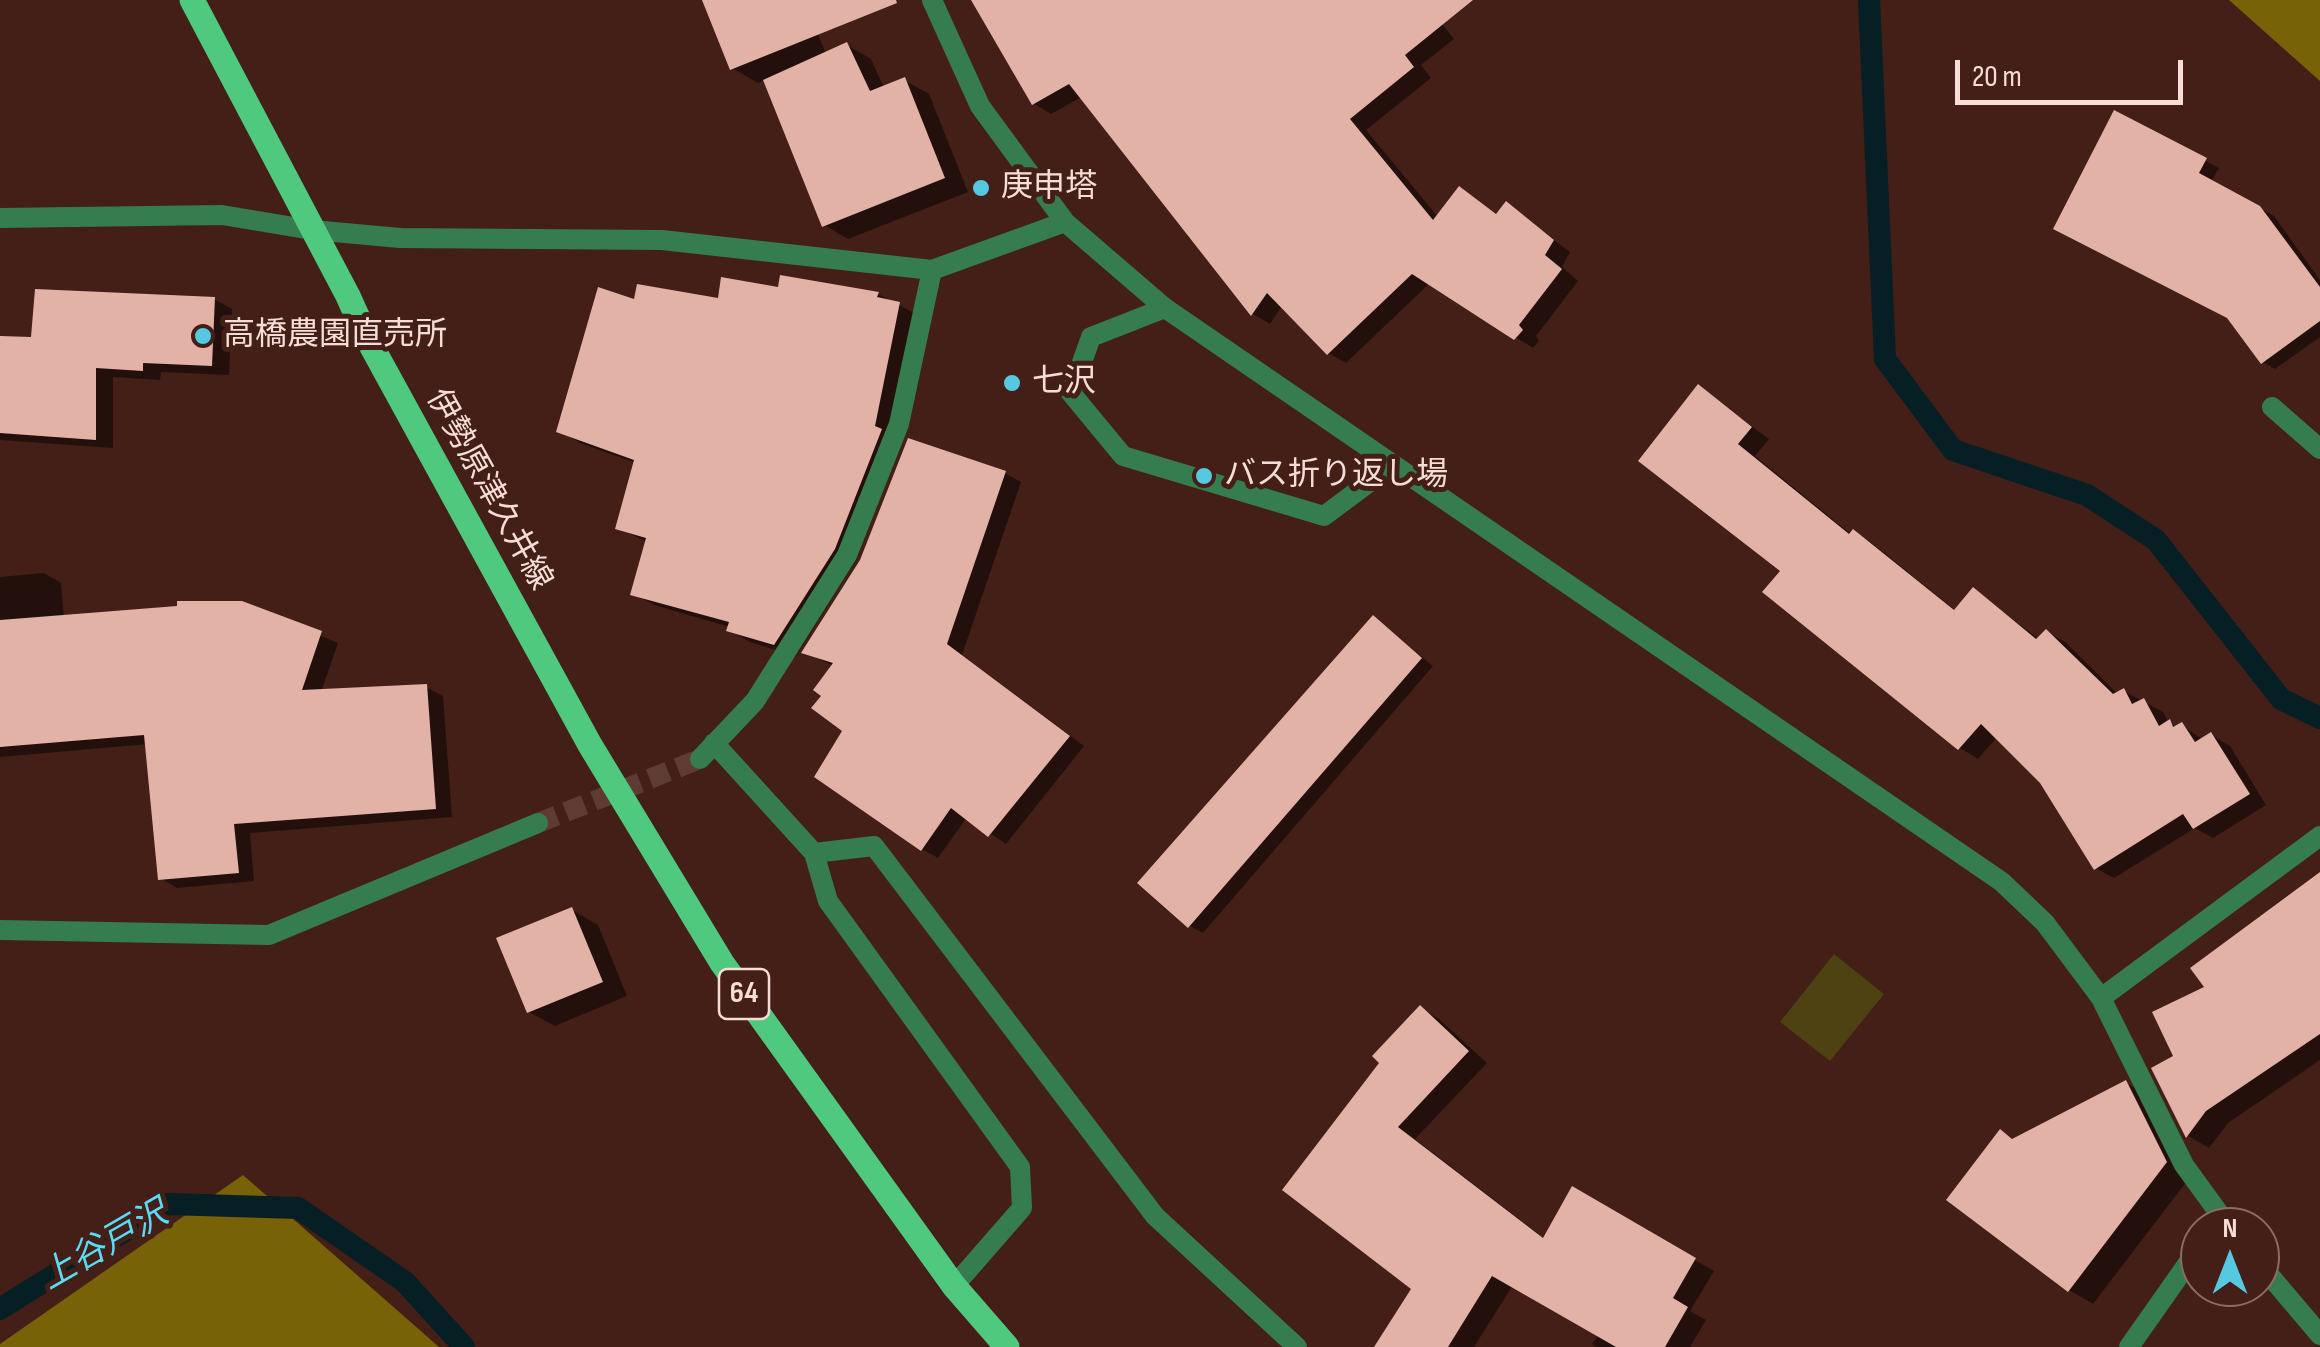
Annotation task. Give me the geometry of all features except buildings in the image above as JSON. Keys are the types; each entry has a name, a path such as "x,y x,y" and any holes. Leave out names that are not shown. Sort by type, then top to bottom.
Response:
{"main road":[{"name":"伊勢原津久井線","path":"192,0 366,336 590,745 722,963 954,1286"},
{"name":"64","path":"954,1286 1002,1340"}],"street":[{"path":"932,0 980,106 1064,222 1165,308 2002,882 2045,922 2101,998 2184,1165 2210,1207"},
{"path":"0,218 222,215 312,230 400,238 662,240 932,270 1064,222"},
{"path":"932,270 900,424 847,556 755,700 707,751 814,853 828,901 1020,1167 1022,1208 954,1286"},
{"path":"1165,308 1092,337 1071,393 1124,456 1324,516 1391,466"},
{"path":"2272,407 2320,449"},
{"path":"0,930 269,935 538,823"},
{"path":"2101,998 2320,836"},
{"path":"814,853 874,846 1156,1216 1297,1347"},
{"path":"2129,1347 2180,1274"},
{"path":"2280,1288 2320,1336"}],"shaded area":[{"path":"2229,0 2320,0 2320,81"},
{"path":"1834,954 1884,994 1830,1061 1780,1022"},
{"path":"243,1175 439,1347 0,1347 0,1344"}],"waterway":[{"path":"1869,0 1885,359 1953,450 2087,495 2156,540 2281,699 2320,718"},
{"name":"上谷戸沢","path":"0,1309 168,1204 298,1208 405,1282 464,1347"}],"tunnel":[{"path":"538,823 700,759"}],"place":[{"name":"庚申塔","path":"981,188"},
{"name":"高橋農園直売所","path":"203,336"},
{"name":"七沢","path":"1012,383"},
{"name":"バス折り返し場","path":"1204,476"}]}
